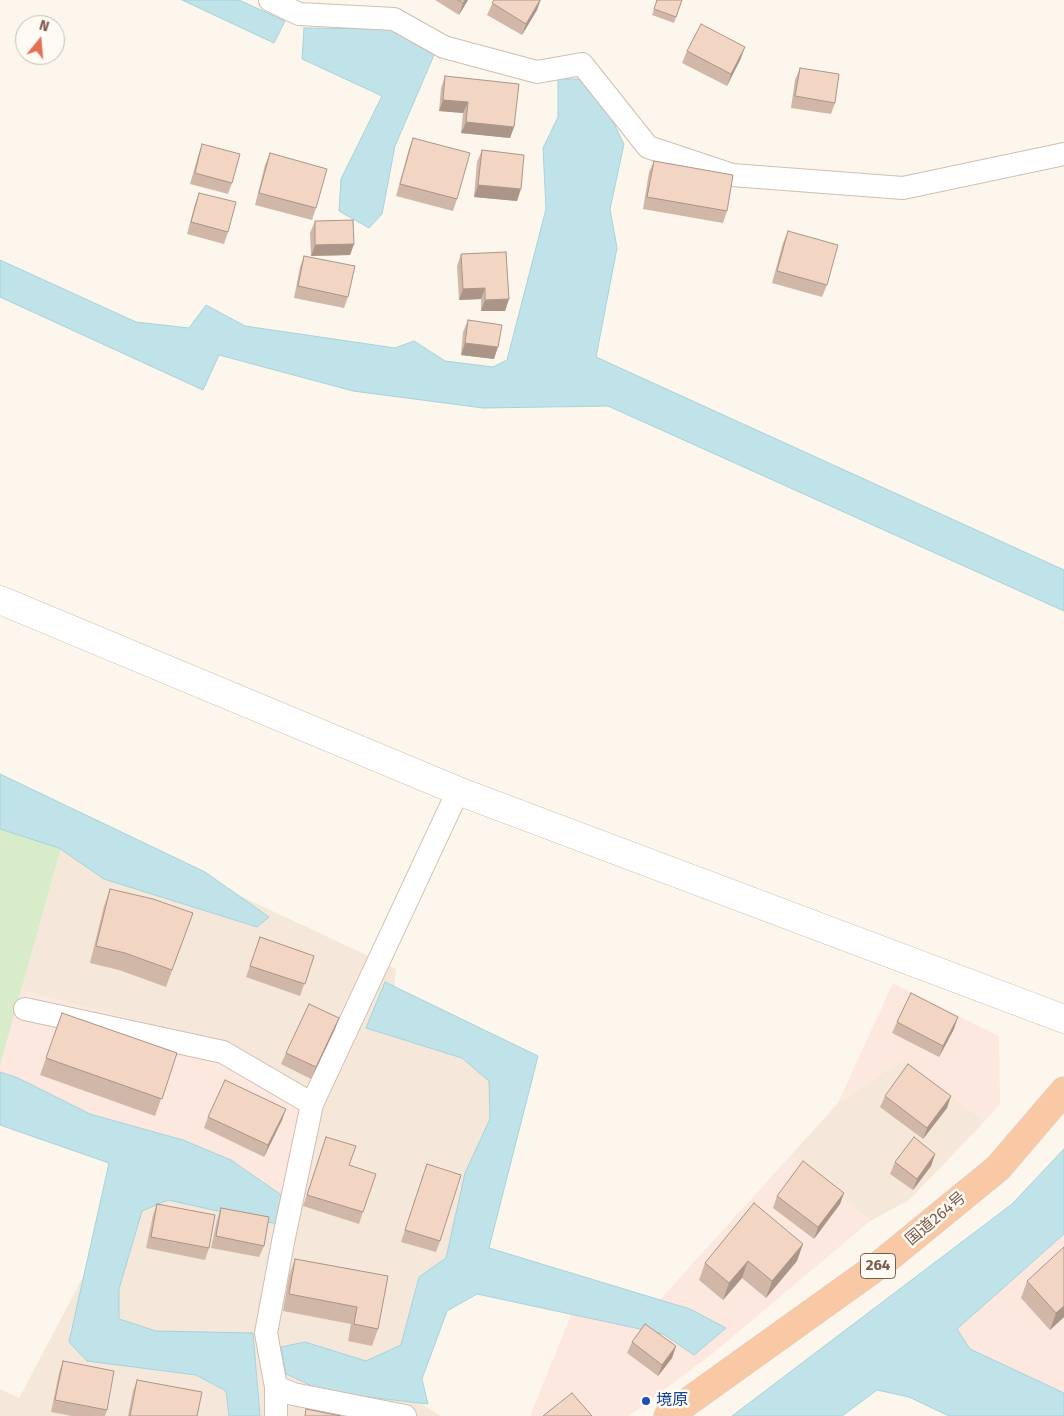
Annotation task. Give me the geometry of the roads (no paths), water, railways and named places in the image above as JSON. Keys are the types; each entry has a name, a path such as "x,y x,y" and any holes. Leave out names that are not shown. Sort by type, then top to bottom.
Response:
{"highway":[{"name":"国道264号","path":"668,1416 891,1256 998,1168 1064,1091"}],"street":[{"path":"270,0 299,14 394,19 444,47 536,72 582,64 648,146 732,175 903,188 1064,154"},
{"path":"0,600 458,791 1064,1018"},
{"path":"276,1416 276,1387 266,1333 312,1104 458,791"},
{"path":"25,1009 223,1052 312,1104"},
{"path":"276,1387 293,1394 406,1416"}],"water":[{"path":"182,0 239,0 285,21 274,43"},
{"path":"304,28 389,29 434,55 395,146 382,214 369,228 339,211 341,179 382,96 302,59"},
{"path":"558,79 580,79 600,96 624,144 610,209 617,248 596,357 1064,570 1064,611 608,406 483,408 353,391 219,355 203,390 0,297 0,260 136,322 189,328 206,305 245,326 395,348 414,341 445,361 493,367 507,360 546,209 543,148 558,117"},
{"path":"0,774 205,872 269,917 257,927 104,879 59,848 0,829"},
{"path":"385,982 538,1056 489,1248 690,1309 726,1328 694,1355 663,1334 477,1294 447,1311 422,1379 428,1404 325,1392 286,1374 281,1347 305,1342 366,1361 401,1345 419,1277 446,1258 465,1173 490,1119 489,1081 462,1058 366,1028"},
{"path":"0,1072 18,1078 90,1114 183,1140 231,1160 280,1194 284,1206 277,1224 168,1200 142,1211 119,1289 119,1319 156,1331 253,1333 260,1416 229,1416 226,1391 196,1375 87,1361 69,1342 109,1163 0,1125"},
{"path":"1064,1149 1064,1234 957,1329 970,1349 1064,1393 1064,1416 949,1416 909,1397 877,1390 842,1416 732,1416 1012,1204"}],"place":[{"name":"境原","path":"646,1401"}]}
